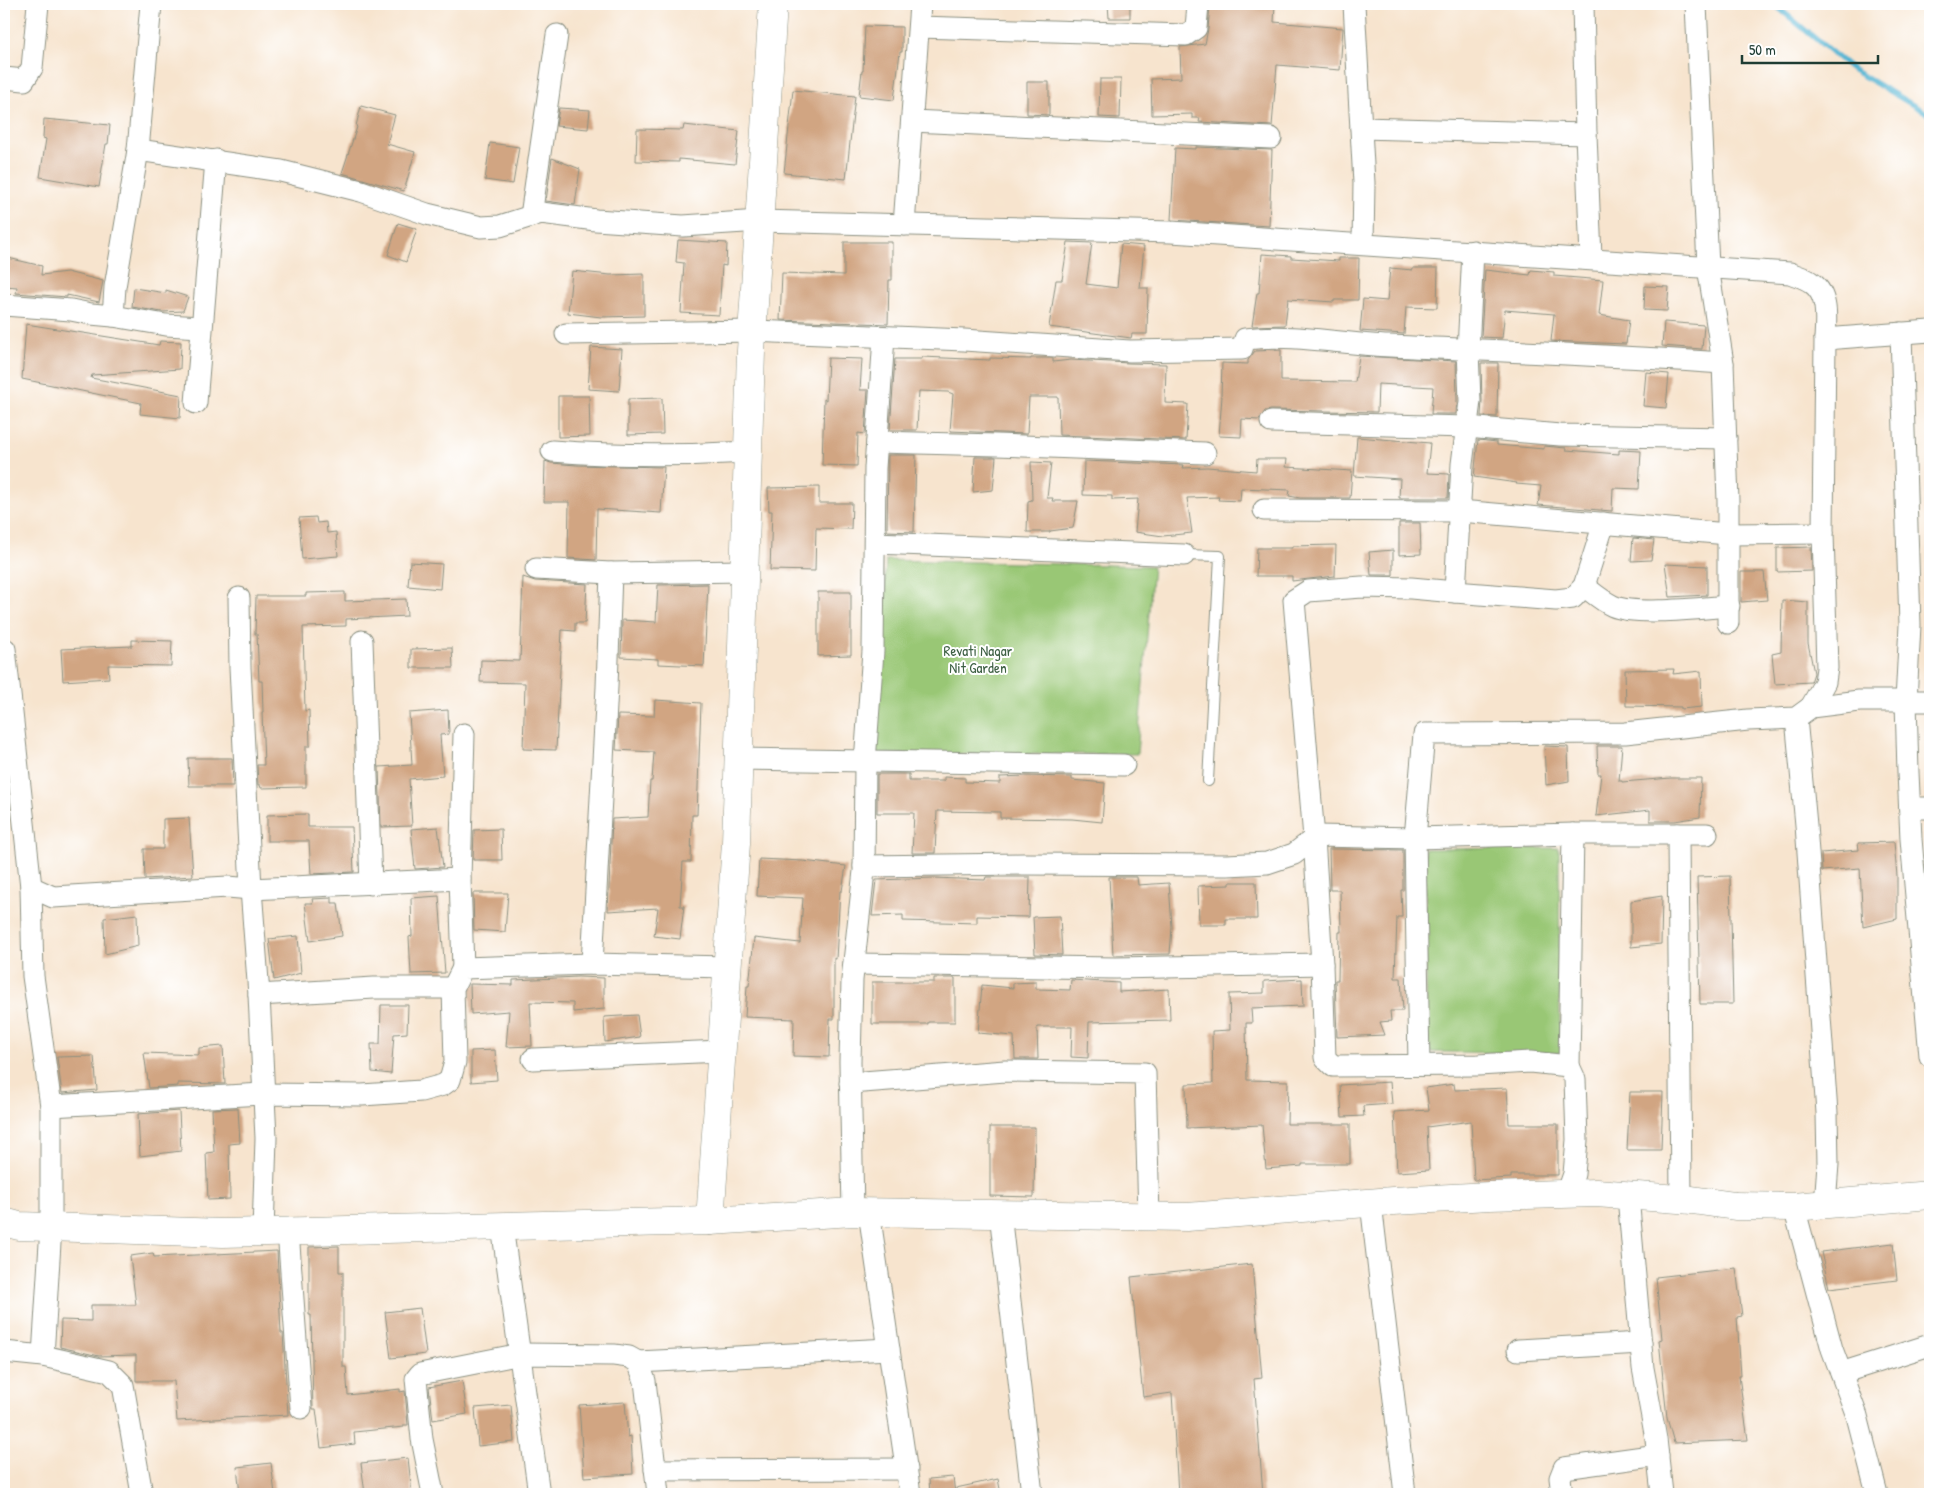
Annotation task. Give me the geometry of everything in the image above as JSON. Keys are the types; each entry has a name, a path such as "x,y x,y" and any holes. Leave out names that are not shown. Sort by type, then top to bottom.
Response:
{"street":[{"path":"4,78 24,80 32,68 38,4"},
{"path":"113,316 115,287 138,150 151,4"},
{"path":"710,1221 736,842 752,331 773,4"},
{"path":"904,226 920,4"},
{"path":"919,27 1186,35 1196,28 1198,4"},
{"path":"1354,4 1358,45 1364,182 1362,244"},
{"path":"1583,4 1591,258"},
{"path":"1584,586 1601,600 1615,606 1635,610 1729,615 1723,363 1708,267 1696,4"},
{"path":"531,216 557,35"},
{"path":"912,121 1271,138"},
{"path":"1361,128 1586,134"},
{"path":"138,150 281,171 361,192 427,214 481,227 500,226 542,214 683,226 760,221 1171,232 1591,258 1790,273 1812,282 1823,295 1826,320 1823,533 1827,668 1825,682 1804,713 1813,912 1827,1113 1828,1164 1824,1204"},
{"path":"196,403 216,160"},
{"path":"1456,592 1460,511 1470,401 1468,350 1473,251"},
{"path":"4,305 71,310 166,325 201,327"},
{"path":"566,334 752,331 1130,351 1242,349 1245,338 1283,337 1380,346 1566,353 1723,363"},
{"path":"1825,339 1930,331"},
{"path":"1900,333 1910,625 1906,701 1920,808 1930,1056"},
{"path":"884,337 877,442 874,650 864,762 864,866 854,964 850,1083 861,1212 889,1349 910,1494"},
{"path":"1271,422 1467,427 1560,435 1726,438"},
{"path":"877,442 997,444 1205,453"},
{"path":"552,451 613,456 689,456 748,452"},
{"path":"1264,510 1460,511 1728,534 1823,533"},
{"path":"1569,1066 1530,1062 1478,1065 1333,1066 1325,1058 1322,964 1314,838 1294,600 1308,591 1362,587 1411,588 1556,600 1573,598 1584,586 1604,523"},
{"path":"875,543 1184,555"},
{"path":"536,569 611,573 744,572"},
{"path":"592,964 607,687 611,573"},
{"path":"239,598 240,667 251,889 259,995 266,1138 275,1231 301,1408"},
{"path":"362,641 371,884"},
{"path":"5,649 31,887 33,976 51,1106 51,1227 43,1356"},
{"path":"1420,1065 1415,838 1424,734 1625,733 1804,713 1859,700 1930,701"},
{"path":"51,1106 263,1094 362,1095 422,1091 443,1085 450,1080 455,1062 453,988 463,968 460,879 464,734"},
{"path":"738,760 1124,765"},
{"path":"864,866 1023,864 1227,865 1267,863 1294,854 1317,836 1415,838 1573,834 1707,834"},
{"path":"1567,1194 1574,1174 1577,1140 1575,1078 1569,1066 1573,834"},
{"path":"1678,834 1681,1199"},
{"path":"31,887 53,897 228,887 251,889 460,879"},
{"path":"463,968 592,964 727,967"},
{"path":"854,964 1116,968 1322,964"},
{"path":"259,995 374,988 453,988"},
{"path":"533,1059 722,1051"},
{"path":"850,1083 1005,1071 1145,1073 1149,1216"},
{"path":"4,1222 19,1226 223,1233 710,1221 861,1212 1187,1217 1490,1196 1596,1193 1681,1199 1735,1206 1794,1207 1930,1196"},
{"path":"1628,1196 1643,1368 1658,1455 1662,1494"},
{"path":"1371,1203 1405,1494"},
{"path":"1794,1207 1832,1349 1857,1416 1878,1494"},
{"path":"1000,1214 1032,1494"},
{"path":"502,1226 539,1494"},
{"path":"1518,1350 1641,1343"},
{"path":"1841,1373 1930,1345"},
{"path":"433,1494 422,1439 416,1379 420,1374 521,1354 614,1355 629,1357 638,1362 889,1349"},
{"path":"4,1352 43,1356 109,1371 123,1384 142,1494"},
{"path":"638,1362 645,1381 658,1494"},
{"path":"1562,1494 1560,1478 1564,1468 1658,1455"},
{"path":"655,1470 907,1469"}],"lane":[{"path":"1184,555 1220,556 1208,781"}],"green space":[{"name":"Revati Nagar Nit Garden","path":"886,560 1153,566 1137,754 875,754"},
{"path":"1559,848 1560,1053 1427,1052 1425,849"}],"building":[{"path":"1108,4 1130,4 1130,18 1109,18"},
{"path":"1210,4 1275,4 1274,22 1343,28 1340,70 1277,65 1272,126 1199,122 1200,118 1192,118 1192,114 1152,115 1151,79 1181,78 1180,47 1205,44"},
{"path":"865,26 902,27 902,52 900,52 894,100 859,96 863,71"},
{"path":"1100,79 1121,79 1120,118 1099,117"},
{"path":"1027,82 1049,82 1049,115 1027,114"},
{"path":"793,90 855,96 846,179 784,173"},
{"path":"361,106 395,115 387,144 415,152 404,191 342,173 357,127"},
{"path":"559,108 590,110 588,129 556,126"},
{"path":"44,119 110,125 99,187 40,177 46,139 43,138"},
{"path":"684,125 739,131 735,164 679,159 679,162 636,161 637,129 683,130"},
{"path":"490,143 519,147 513,184 485,180"},
{"path":"1196,147 1272,150 1269,226 1171,220 1175,148 1196,149"},
{"path":"552,158 580,169 575,205 546,201"},
{"path":"398,223 417,229 406,262 388,255"},
{"path":"678,240 727,243 726,266 722,265 719,315 681,313 684,263 676,262"},
{"path":"844,242 892,242 892,280 889,280 888,324 780,320 782,273 844,275"},
{"path":"1068,242 1092,243 1086,284 1117,288 1121,244 1144,246 1140,288 1148,288 1147,334 1132,334 1131,338 1049,327 1056,280 1062,280"},
{"path":"1262,254 1339,261 1339,258 1359,258 1358,300 1334,300 1334,302 1288,299 1285,325 1252,326 1257,293 1259,293"},
{"path":"4,257 42,266 41,275 67,272 103,281 99,302 67,295 67,297 16,293 17,287 4,286"},
{"path":"1390,268 1413,270 1413,268 1438,268 1437,308 1406,307 1404,334 1360,331 1363,299 1387,301"},
{"path":"1485,270 1530,275 1531,270 1554,272 1554,276 1603,280 1599,315 1629,320 1626,344 1551,341 1554,314 1505,310 1502,338 1481,337"},
{"path":"572,271 610,275 644,274 644,316 601,317 568,313"},
{"path":"1645,286 1669,287 1667,311 1644,310"},
{"path":"134,288 166,293 166,290 188,297 183,311 162,312 132,307"},
{"path":"1664,322 1704,325 1702,349 1662,346"},
{"path":"26,324 159,345 160,341 181,342 180,369 92,375 91,378 181,395 180,418 140,414 141,403 22,379"},
{"path":"591,347 622,349 619,391 588,389"},
{"path":"1281,350 1281,381 1355,382 1359,356 1456,361 1456,414 1431,414 1433,387 1378,384 1377,412 1271,410 1265,411 1259,420 1242,419 1241,437 1219,436 1222,363 1248,364 1248,360 1255,351"},
{"path":"922,357 990,360 990,358 1053,358 1053,362 1071,360 1166,364 1165,403 1188,404 1186,440 1059,435 1058,397 1029,397 1027,434 950,431 953,394 948,392 919,391 917,430 890,430 895,359 922,359"},
{"path":"828,358 862,359 860,390 868,390 865,434 858,433 857,466 822,465 824,399 826,400"},
{"path":"1481,363 1498,363 1497,417 1481,416"},
{"path":"1646,372 1669,374 1666,408 1643,406"},
{"path":"558,396 589,396 590,436 558,437"},
{"path":"662,398 663,434 628,435 628,399"},
{"path":"1357,437 1430,443 1427,473 1449,474 1448,498 1399,498 1400,479 1354,476"},
{"path":"1478,440 1497,442 1497,445 1544,449 1544,446 1566,448 1566,450 1619,454 1619,450 1641,451 1639,489 1613,488 1612,511 1538,505 1541,486 1474,477"},
{"path":"888,455 916,455 914,532 887,531"},
{"path":"975,457 996,457 993,490 973,492"},
{"path":"1257,459 1287,459 1286,467 1352,471 1350,498 1300,498 1289,496 1290,490 1241,488 1240,501 1218,500 1219,497 1187,498 1192,533 1163,536 1135,532 1138,499 1112,500 1112,496 1083,495 1084,461 1184,465 1183,468 1207,467 1256,471"},
{"path":"545,461 576,465 664,467 661,513 597,509 596,560 568,558 569,502 544,502"},
{"path":"1031,462 1051,463 1047,498 1053,498 1052,501 1078,501 1073,528 1050,532 1027,532 1028,501 1032,500"},
{"path":"819,487 819,503 852,503 851,529 816,528 815,571 770,570 772,511 769,511 768,488"},
{"path":"316,517 317,523 326,522 327,533 336,532 338,556 302,559 299,518"},
{"path":"1399,523 1420,523 1421,554 1399,555"},
{"path":"1633,538 1654,540 1651,560 1631,561"},
{"path":"1336,545 1335,576 1292,581 1292,576 1256,576 1257,548"},
{"path":"1811,547 1812,571 1777,572 1777,548"},
{"path":"1393,550 1393,575 1371,575 1369,552"},
{"path":"410,562 442,564 440,589 408,586"},
{"path":"1665,564 1707,566 1707,595 1670,597"},
{"path":"1741,572 1764,572 1767,600 1741,602"},
{"path":"523,577 535,581 587,584 585,623 575,623 575,631 562,630 556,750 523,749 525,683 480,682 481,660 520,661"},
{"path":"708,584 704,666 658,664 658,659 621,657 622,620 656,622 658,585"},
{"path":"345,592 345,601 406,599 407,616 346,619 346,626 303,627 305,711 309,710 310,746 306,746 306,787 261,788 258,785 257,765 264,765 263,712 262,681 259,681 257,634 255,634 256,596 306,596 306,593"},
{"path":"818,592 851,592 851,655 818,656"},
{"path":"1782,600 1808,602 1808,643 1814,673 1811,682 1775,684 1772,654 1781,652"},
{"path":"132,640 172,641 171,666 108,665 109,678 63,681 61,649 132,646"},
{"path":"452,648 453,668 411,668 411,649"},
{"path":"1674,669 1673,674 1701,671 1702,707 1681,709 1681,707 1626,706 1625,670"},
{"path":"655,700 701,703 697,815 692,815 691,862 683,862 680,906 684,906 680,939 654,936 658,908 608,911 612,819 648,817 654,752 616,750 618,715 654,716"},
{"path":"448,710 449,734 440,735 443,776 409,779 412,826 381,827 379,767 412,765 409,713"},
{"path":"1544,746 1568,747 1569,781 1546,785"},
{"path":"1597,746 1622,746 1619,781 1622,782 1671,778 1701,778 1700,817 1675,821 1650,821 1650,810 1596,816 1601,774 1598,774"},
{"path":"188,758 232,758 233,786 189,786"},
{"path":"877,774 909,774 909,781 944,781 944,777 965,778 965,782 1000,783 1000,777 1025,776 1072,777 1072,780 1105,783 1102,822 1072,819 1000,818 1000,812 937,811 935,853 912,853 914,813 877,813"},
{"path":"308,814 308,827 352,827 354,872 311,874 309,841 267,841 267,815"},
{"path":"189,818 193,876 145,879 144,849 163,849 163,819"},
{"path":"438,827 443,867 415,869 411,829"},
{"path":"501,829 502,860 473,860 474,830"},
{"path":"1894,842 1897,876 1897,919 1863,927 1860,868 1822,871 1821,853 1859,850 1858,843"},
{"path":"1329,849 1403,850 1402,917 1397,917 1395,978 1401,978 1403,1011 1390,1011 1391,1021 1380,1022 1385,1035 1337,1037 1335,980 1338,980 1339,932 1341,932 1340,890 1330,890"},
{"path":"759,859 803,861 846,866 842,891 840,891 836,959 834,958 834,1019 830,1019 829,1057 793,1056 794,1019 745,1017 747,986 749,986 754,938 800,943 803,898 757,896"},
{"path":"1730,876 1733,1004 1700,1004 1697,877"},
{"path":"986,877 1030,877 1029,917 977,916 977,923 903,921 903,915 872,916 876,880 934,878 985,880"},
{"path":"1109,877 1137,877 1138,885 1169,883 1172,927 1170,954 1113,955"},
{"path":"1230,882 1256,882 1257,919 1226,919 1226,925 1199,925 1198,886 1230,885"},
{"path":"473,893 508,893 505,932 474,930"},
{"path":"439,896 445,973 411,974 409,937 412,936 411,898"},
{"path":"1662,896 1661,944 1631,947 1631,901"},
{"path":"332,898 332,903 338,903 342,936 310,941 305,903 313,903 312,899"},
{"path":"137,914 138,946 105,954 104,918"},
{"path":"1060,916 1062,955 1035,954 1033,917"},
{"path":"298,936 301,973 274,980 269,939"},
{"path":"578,977 604,978 604,1009 573,1012 573,1003 530,1002 532,1046 506,1047 509,1011 471,1014 470,984 513,985 513,980"},
{"path":"934,978 955,978 955,1022 872,1024 872,982 934,982"},
{"path":"1302,979 1303,1006 1251,1008 1252,1023 1246,1023 1247,1080 1288,1081 1287,1124 1350,1124 1350,1164 1302,1164 1302,1166 1266,1169 1262,1125 1187,1128 1186,1084 1213,1083 1212,1031 1230,1030 1229,994 1264,993 1264,981"},
{"path":"1071,980 1119,983 1119,992 1169,989 1170,1020 1089,1022 1088,1058 1071,1057 1072,1027 1037,1027 1038,1059 1015,1059 1014,1036 978,1033 982,985 1013,988 1013,983 1036,982 1036,989 1070,990"},
{"path":"381,1005 408,1005 407,1033 394,1034 391,1074 372,1072 371,1044 380,1044"},
{"path":"637,1015 640,1037 605,1042 604,1017"},
{"path":"223,1046 225,1084 178,1083 178,1086 149,1088 144,1053 199,1055 199,1048"},
{"path":"495,1050 497,1080 471,1082 471,1051"},
{"path":"94,1056 97,1090 62,1093 57,1057"},
{"path":"1390,1082 1392,1104 1363,1106 1364,1116 1342,1117 1340,1085"},
{"path":"1454,1084 1455,1090 1507,1088 1509,1124 1558,1124 1558,1175 1511,1175 1511,1178 1474,1180 1471,1121 1427,1127 1429,1170 1397,1172 1394,1112 1429,1110 1426,1088"},
{"path":"1630,1092 1663,1092 1661,1150 1627,1150"},
{"path":"238,1108 240,1143 229,1144 230,1199 208,1200 206,1153 214,1152 212,1109"},
{"path":"179,1111 181,1151 140,1156 138,1114"},
{"path":"990,1127 1035,1127 1034,1197 990,1196"},
{"path":"1893,1243 1897,1280 1829,1288 1821,1252"},
{"path":"339,1246 339,1272 343,1272 343,1367 346,1367 348,1395 400,1389 400,1392 405,1391 408,1425 354,1432 355,1444 321,1448 316,1409 313,1409 311,1315 309,1315 309,1247"},
{"path":"277,1251 288,1415 177,1421 174,1381 136,1381 136,1355 99,1356 60,1347 61,1320 91,1321 91,1305 136,1305 130,1256 153,1253 154,1257"},
{"path":"1252,1264 1262,1378 1254,1379 1263,1494 1178,1494 1172,1393 1143,1397 1131,1277"},
{"path":"1736,1268 1742,1316 1737,1317 1741,1376 1739,1376 1748,1440 1674,1443 1667,1418 1659,1340 1662,1339 1656,1277"},
{"path":"420,1308 426,1354 391,1358 385,1312"},
{"path":"462,1381 467,1414 433,1420 429,1387"},
{"path":"625,1402 628,1437 631,1436 633,1474 584,1477 579,1405"},
{"path":"511,1405 514,1442 478,1446 475,1408"},
{"path":"408,1458 412,1494 365,1494 361,1463"},
{"path":"271,1463 275,1494 240,1494 237,1467"},
{"path":"953,1477 955,1494 930,1494 929,1479"},
{"path":"998,1479 1001,1494 957,1494 956,1488"}],"waterway":[{"path":"1774,4 1853,70 1930,115"}]}
